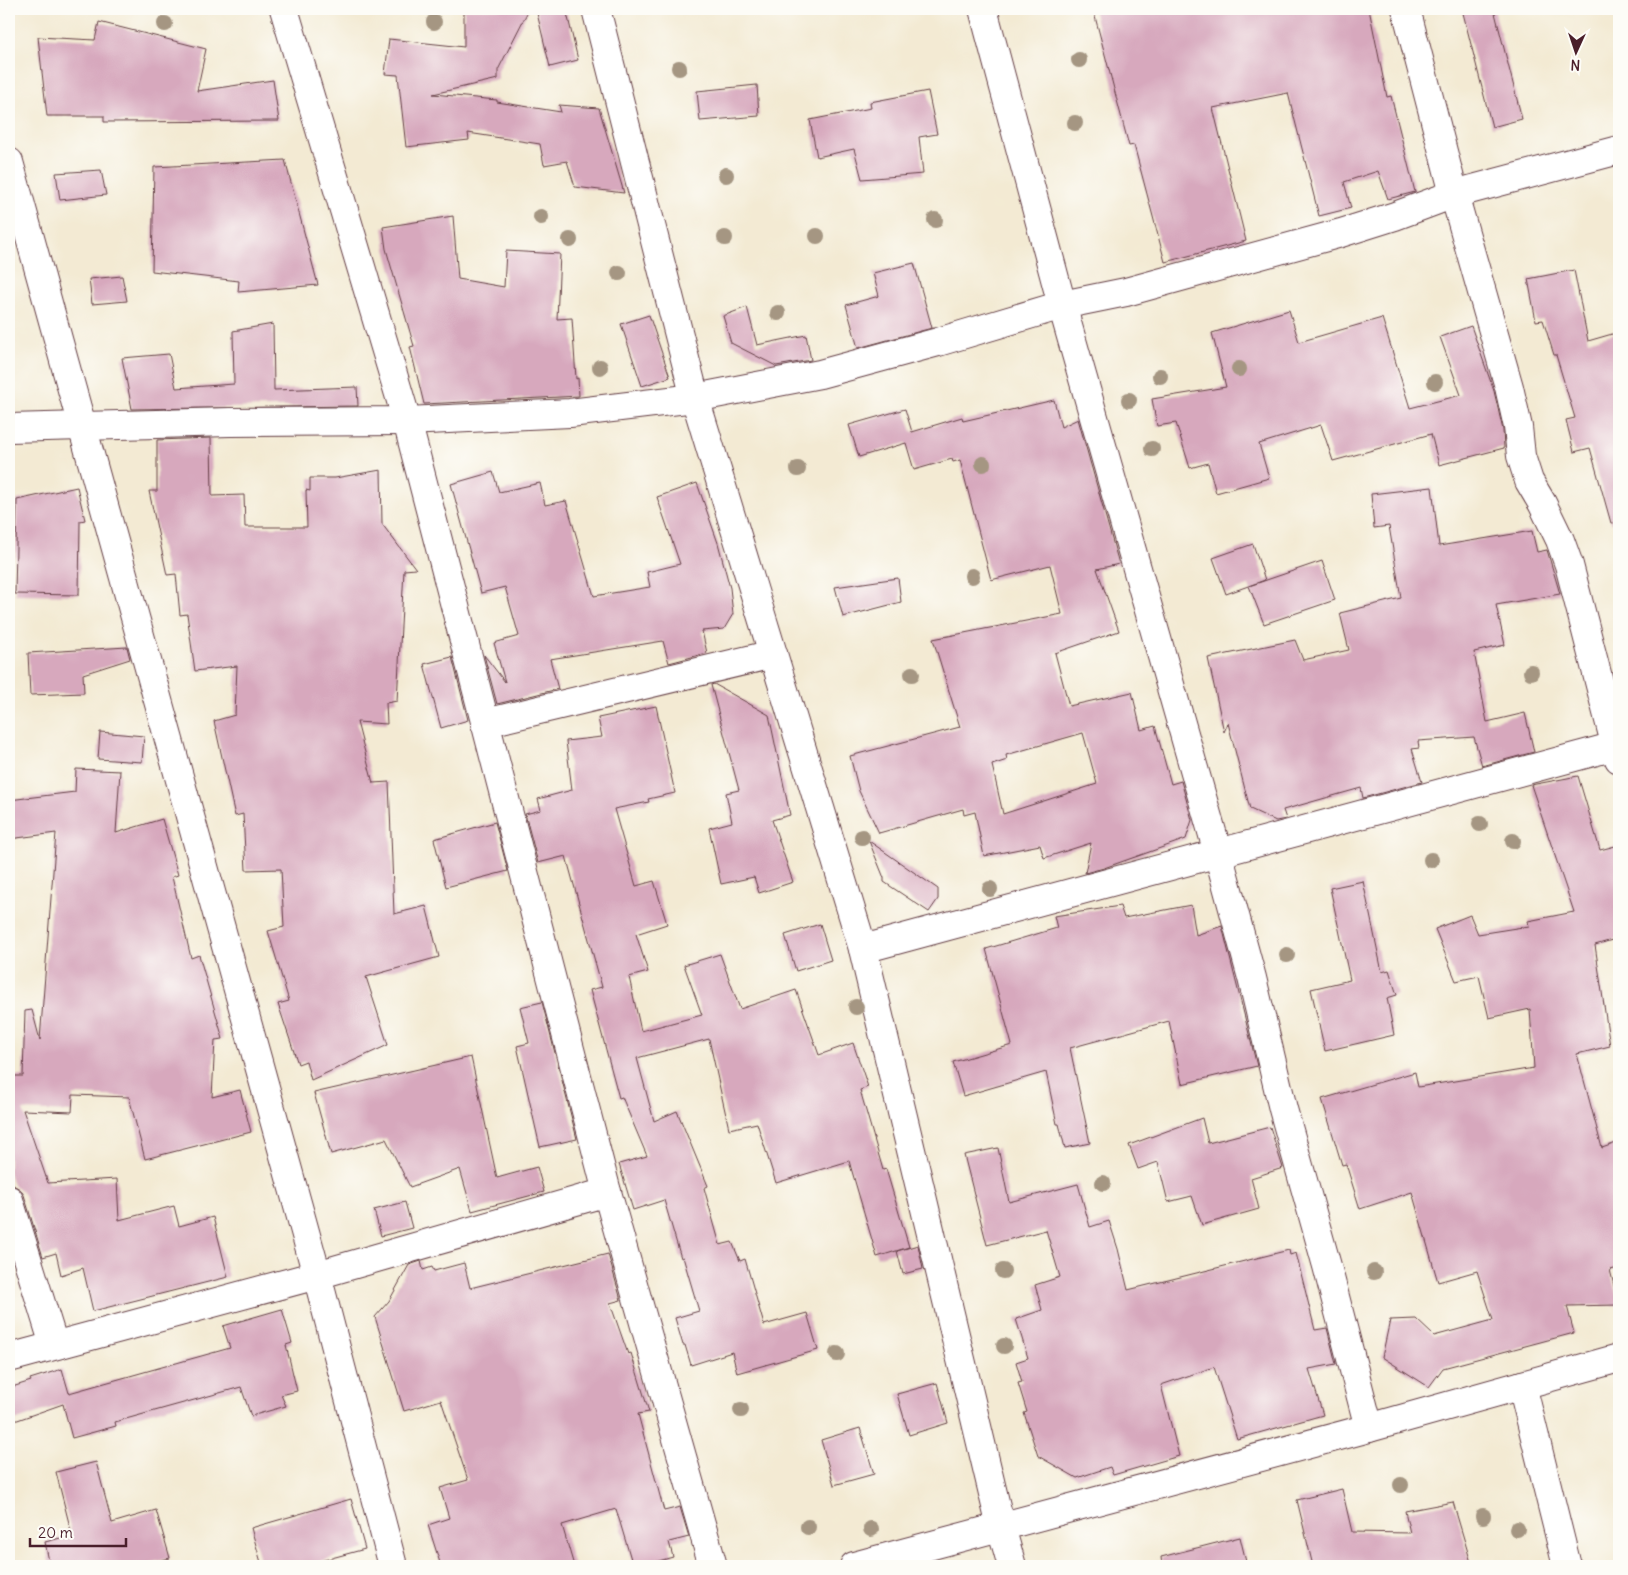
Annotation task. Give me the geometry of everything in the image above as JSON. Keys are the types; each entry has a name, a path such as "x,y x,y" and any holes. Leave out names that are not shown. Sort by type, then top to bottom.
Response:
{"street":[{"path":"284,9 407,421 607,1192 713,1566"},
{"path":"596,9 695,398 863,949 1001,1527 1012,1566"},
{"path":"983,9 1062,305 1218,853 1252,978 1283,1109 1327,1266 1369,1428"},
{"path":"863,949 1433,796 1618,750 1569,565 1560,540 1529,481 1521,456 1509,387 1454,194 1406,9"},
{"path":"9,428 230,422 407,421 570,413 695,398 820,374 938,342 1062,305 1126,292 1395,216 1454,194 1619,150"},
{"path":"9,162 317,1275 392,1566"},
{"path":"485,723 773,654"},
{"path":"9,1358 317,1275 607,1192"},
{"path":"9,1200 54,1345"},
{"path":"854,1566 1369,1428 1619,1358"},
{"path":"1522,1385 1567,1566"}],"building":[{"path":"464,9 529,9 498,70 498,79 433,94 497,100 497,102 561,112 559,105 599,108 624,193 575,187 567,161 544,165 540,144 468,133 469,140 406,147 398,75 385,74 389,39 464,47"},
{"path":"536,9 566,9 578,60 550,67"},
{"path":"1093,9 1369,9 1387,97 1391,96 1415,192 1388,199 1378,171 1344,182 1351,208 1319,216 1288,93 1213,108 1246,241 1165,262 1134,145 1129,146"},
{"path":"1462,9 1494,9 1522,119 1492,127"},
{"path":"99,22 206,49 197,91 273,80 279,121 104,122 104,116 47,116 38,37 95,40"},
{"path":"757,85 759,116 700,121 697,91"},
{"path":"928,91 937,134 919,137 923,174 862,179 854,149 817,157 810,120 871,108 870,102"},
{"path":"285,160 318,285 238,292 239,281 152,271 154,167"},
{"path":"101,170 106,195 60,200 56,173"},
{"path":"453,216 458,279 504,287 506,251 560,254 557,319 572,318 579,396 424,404 410,347 414,346 386,249 383,227"},
{"path":"914,263 932,328 858,348 846,305 879,296 873,273"},
{"path":"1574,270 1588,341 1619,332 1619,522 1611,523 1590,448 1574,452 1566,420 1575,418 1543,320 1536,321 1528,279"},
{"path":"122,276 127,301 92,304 89,279"},
{"path":"747,307 757,345 806,335 811,360 776,366 731,343 723,316"},
{"path":"1289,310 1299,342 1382,318 1410,408 1461,395 1440,337 1471,326 1494,391 1503,430 1504,448 1439,465 1431,434 1333,461 1321,425 1259,444 1269,478 1216,493 1208,463 1190,468 1176,423 1157,426 1152,399 1226,387 1212,333"},
{"path":"649,315 670,377 642,386 621,324"},
{"path":"273,324 274,390 357,387 358,406 132,409 122,358 169,354 176,388 234,384 233,331"},
{"path":"1054,400 1061,427 1078,419 1119,564 1097,569 1119,631 1055,653 1069,706 1132,692 1141,730 1155,726 1171,784 1181,781 1192,820 1186,839 1085,873 1091,843 1044,858 1040,845 984,856 975,812 964,815 963,809 879,833 859,791 850,756 960,727 933,639 1062,614 1050,565 991,580 960,460 953,462 952,459 914,470 906,443 859,457 849,425 905,409 912,432 962,417 963,421","holes":["1083,733 1097,784 1003,814 992,765 1007,760 1006,755"]},
{"path":"211,438 212,496 244,495 245,527 307,527 306,490 310,491 310,478 335,478 381,470 382,524 416,569 404,570 397,701 386,703 387,724 357,722 373,783 389,782 394,914 426,906 439,957 366,977 388,1045 311,1080 306,1061 298,1064 278,1004 289,1001 268,931 284,927 281,869 246,870 243,814 235,816 214,721 235,715 237,666 195,671 187,614 180,615 176,574 167,575 149,491 157,491 157,440"},
{"path":"493,472 499,492 540,483 545,505 566,501 594,596 650,587 647,572 680,564 657,497 697,483 718,543 730,588 733,614 724,629 702,631 707,653 669,663 663,641 550,659 558,689 497,704 484,655 505,682 494,643 519,636 505,587 481,593 451,484"},
{"path":"77,487 85,520 80,521 79,595 15,594 17,500"},
{"path":"1432,487 1439,546 1532,531 1537,552 1547,550 1560,594 1496,605 1505,645 1474,652 1487,722 1525,713 1534,752 1482,766 1474,737 1418,741 1419,748 1412,749 1422,782 1363,798 1361,788 1283,810 1286,819 1276,821 1250,809 1228,723 1224,732 1208,658 1295,640 1303,660 1349,650 1340,613 1401,598 1389,526 1374,528 1371,494"},
{"path":"1253,544 1265,580 1226,594 1213,558"},
{"path":"1322,561 1335,600 1264,624 1249,586"},
{"path":"898,578 901,602 843,617 835,587"},
{"path":"127,647 130,659 83,674 84,693 30,695 28,653"},
{"path":"452,657 468,720 441,728 424,664"},
{"path":"714,684 769,715 790,815 772,820 793,882 759,893 754,877 721,884 709,828 732,822 726,793 739,790 711,685"},
{"path":"656,706 675,793 648,799 649,802 614,809 636,886 654,881 667,924 636,934 648,972 629,977 641,1031 702,1015 684,965 720,954 740,1009 796,990 819,1055 853,1043 868,1087 860,1090 883,1170 886,1169 909,1247 877,1257 849,1161 776,1183 757,1123 729,1129 709,1039 637,1058 654,1121 677,1111 708,1186 704,1188 720,1245 732,1242 740,1261 745,1259 764,1325 807,1313 818,1350 737,1373 732,1352 691,1365 685,1345 683,1345 675,1318 699,1311 664,1200 633,1210 619,1164 647,1156 622,1097 619,1098 590,990 602,987 566,856 538,863 525,814 541,810 538,799 572,790 566,741 602,737 598,718"},
{"path":"100,732 144,736 142,762 98,759"},
{"path":"76,769 120,771 116,833 162,819 178,875 172,877 191,958 199,955 223,1039 215,1040 212,1097 240,1090 251,1132 145,1159 129,1097 73,1095 72,1112 23,1110 48,1183 117,1179 119,1220 174,1206 179,1226 213,1217 228,1277 93,1311 83,1268 61,1275 56,1253 43,1257 24,1195 20,1189 13,1185 9,1172 9,1076 23,1076 25,1011 32,1010 40,1040 56,833 9,839 9,800 75,792"},
{"path":"1578,776 1600,850 1619,845 1619,938 1595,945 1610,1046 1577,1054 1602,1148 1619,1142 1619,1268 1610,1270 1619,1305 1567,1306 1574,1333 1443,1368 1429,1387 1382,1357 1390,1320 1416,1319 1434,1336 1493,1320 1477,1271 1438,1282 1412,1192 1360,1209 1346,1164 1342,1165 1322,1099 1415,1072 1418,1087 1534,1068 1530,1009 1489,1018 1479,976 1456,981 1435,929 1470,915 1478,934 1529,926 1528,921 1574,912 1531,785"},
{"path":"495,822 508,871 446,887 434,839"},
{"path":"869,841 938,889 938,899 929,912 884,882"},
{"path":"1363,881 1382,972 1389,970 1397,995 1387,998 1394,1035 1325,1051 1311,989 1350,980 1330,888"},
{"path":"1191,905 1196,935 1222,926 1257,1066 1182,1084 1169,1021 1070,1048 1090,1143 1065,1148 1059,1124 1057,1124 1046,1072 963,1096 953,1062 1012,1045 986,949 1057,928 1054,916 1120,906 1124,918"},
{"path":"820,924 831,960 796,971 785,935"},
{"path":"542,1002 577,1139 540,1147 517,1046 529,1043 520,1007"},
{"path":"471,1057 497,1178 537,1167 544,1192 472,1211 460,1169 410,1187 386,1139 331,1154 314,1093"},
{"path":"1202,1118 1208,1143 1270,1127 1283,1168 1251,1178 1259,1209 1202,1225 1192,1196 1168,1202 1158,1162 1138,1169 1129,1145"},
{"path":"998,1148 1009,1202 1078,1184 1090,1227 1109,1221 1128,1290 1289,1250 1290,1255 1296,1253 1315,1330 1327,1328 1336,1364 1309,1369 1323,1415 1237,1439 1214,1367 1161,1385 1179,1456 1113,1475 1110,1467 1077,1478 1038,1456 1024,1413 1027,1412 1018,1383 1022,1382 1016,1362 1028,1358 1016,1319 1042,1310 1035,1285 1060,1277 1046,1230 987,1245 964,1155"},
{"path":"405,1202 412,1228 381,1236 374,1210"},
{"path":"918,1245 923,1269 903,1274 897,1251"},
{"path":"608,1254 621,1300 610,1303 628,1354 631,1353 649,1412 638,1414 664,1511 680,1507 689,1537 669,1542 673,1557 641,1566 633,1566 616,1509 562,1525 574,1566 441,1566 428,1525 449,1518 440,1488 468,1480 441,1400 404,1411 375,1317 389,1301 409,1265 421,1261 423,1270 432,1267 434,1271 464,1263 470,1288"},
{"path":"282,1309 292,1343 286,1345 297,1391 281,1395 286,1406 251,1416 241,1387 115,1422 116,1426 72,1438 63,1404 9,1423 9,1388 31,1381 30,1379 62,1369 69,1393 230,1348 223,1326"},
{"path":"937,1383 948,1423 909,1435 897,1394"},
{"path":"860,1428 874,1474 834,1485 821,1440"},
{"path":"96,1462 112,1523 156,1510 170,1558 138,1566 50,1566 45,1542 72,1535 56,1472"},
{"path":"1342,1489 1352,1532 1410,1533 1405,1511 1453,1502 1472,1566 1313,1566 1297,1500"},
{"path":"351,1499 365,1549 302,1566 262,1566 251,1528"},
{"path":"1240,1537 1247,1566 1162,1566 1161,1557"}]}
